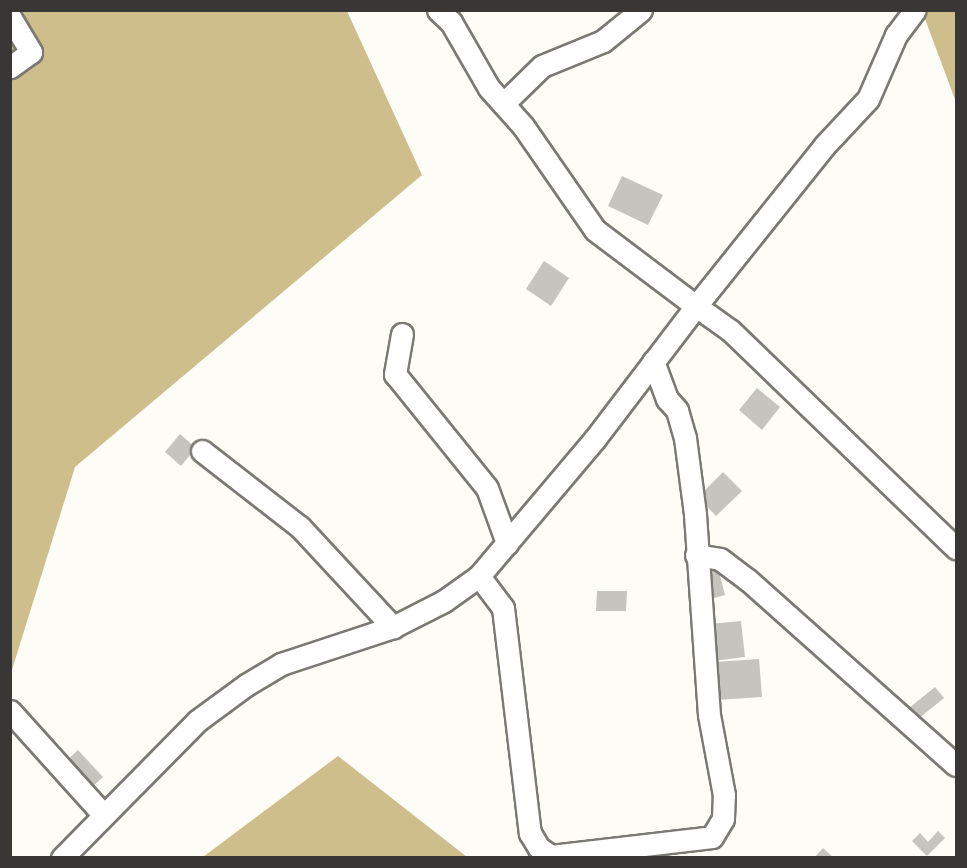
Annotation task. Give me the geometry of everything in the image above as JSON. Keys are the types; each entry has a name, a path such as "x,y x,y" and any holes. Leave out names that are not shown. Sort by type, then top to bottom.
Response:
{"street":[{"path":"438,10 451,22 489,88 595,230 731,331 957,548"},
{"path":"503,104 542,66 603,41 641,10"},
{"path":"62,858 102,813 197,721 246,685 281,664 393,627 444,601 479,576 594,440 652,361 824,146 868,99 896,35 915,10"},
{"path":"10,17 32,52 10,67"},
{"path":"402,334 395,374 488,488 507,543"},
{"path":"479,576 503,608 530,832 539,848 551,856 712,837 723,819 724,795 709,715 696,555 695,514 685,438 676,410 667,399 652,361"},
{"path":"202,451 300,527 393,627"},
{"path":"696,555 720,559 748,580 957,765"},
{"path":"10,711 102,813"}],"shaded area":[{"path":"11,11 347,11 422,175 75,467 11,673"},
{"path":"922,11 956,11 956,102"},
{"path":"338,756 467,857 203,857"}],"building":[{"path":"622,176 663,195 648,225 608,206"},
{"path":"544,261 569,278 551,306 526,289"},
{"path":"757,388 780,407 762,430 739,410"},
{"path":"180,434 196,448 181,466 165,452"},
{"path":"723,472 742,491 716,516 698,497"},
{"path":"718,568 725,595 707,600 700,573"},
{"path":"597,591 627,591 626,611 596,611"},
{"path":"741,621 745,657 713,661 709,624"},
{"path":"759,659 762,697 717,700 715,662"},
{"path":"935,687 944,698 918,719 909,708"},
{"path":"78,750 103,777 90,789 65,762"},
{"path":"938,831 945,838 927,856 912,841 920,833 928,842"},
{"path":"823,848 834,858 814,858"}]}
